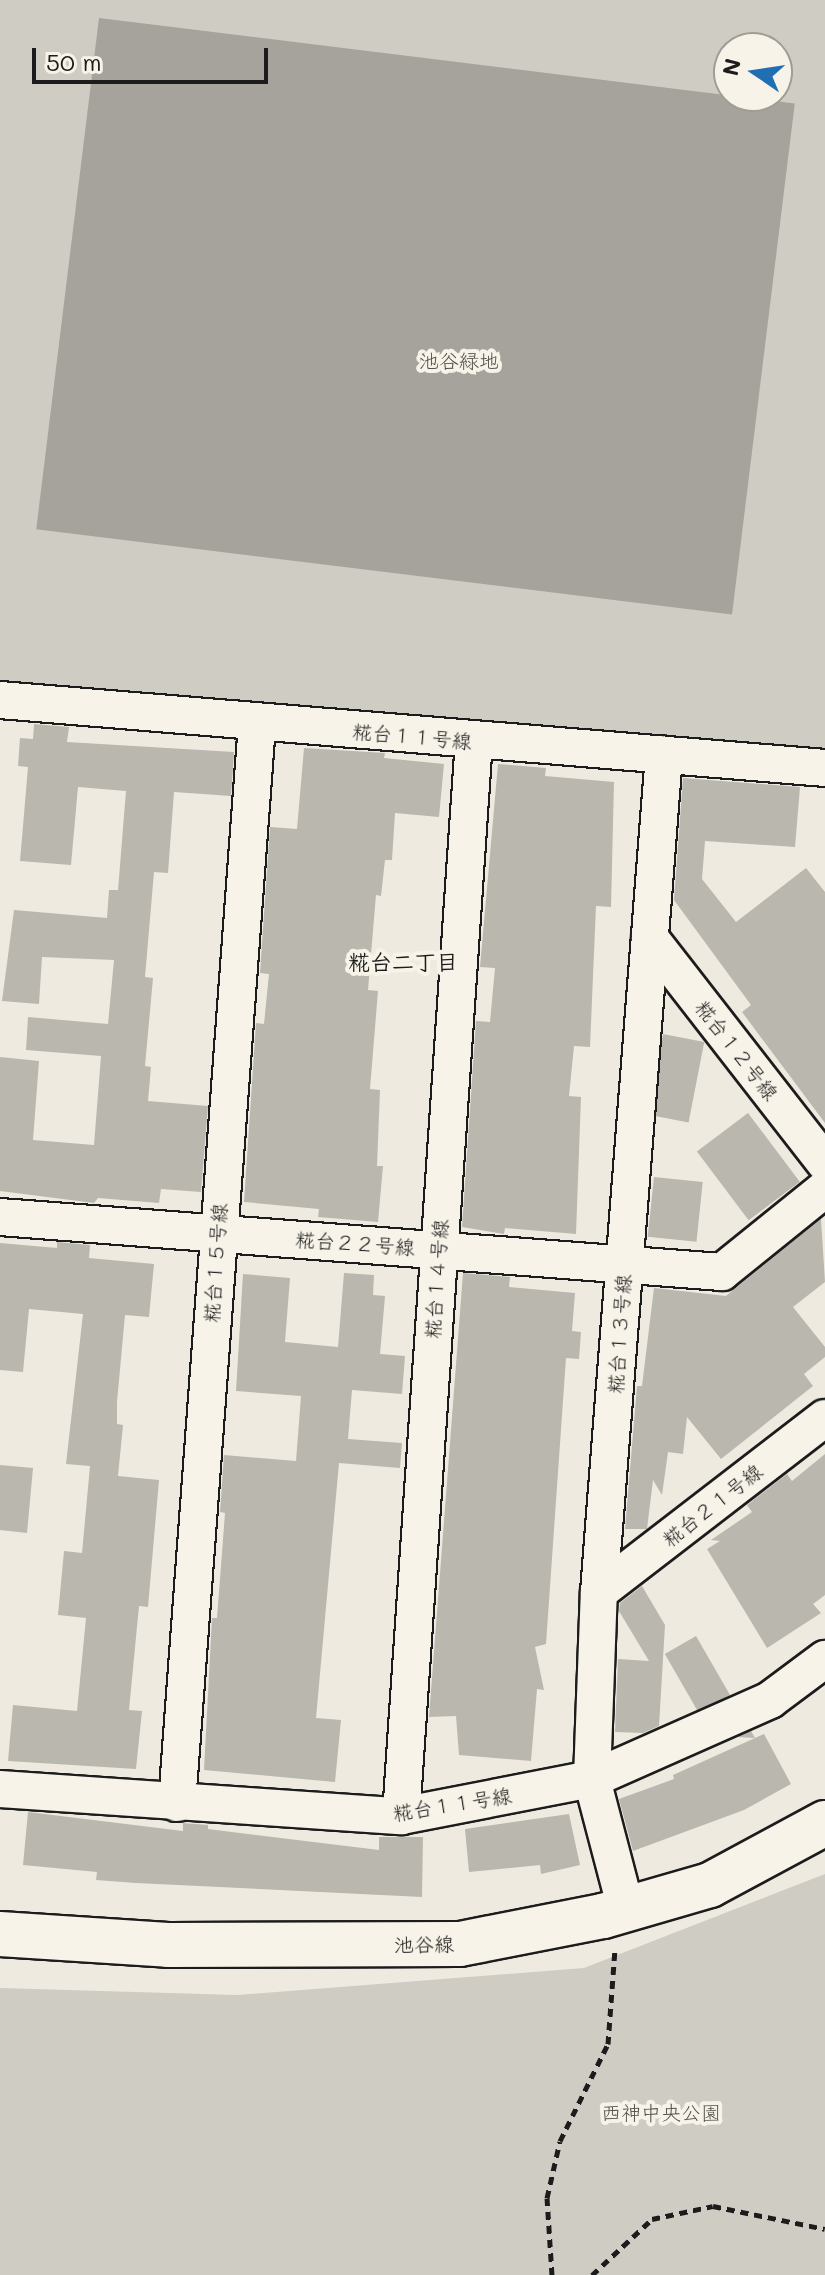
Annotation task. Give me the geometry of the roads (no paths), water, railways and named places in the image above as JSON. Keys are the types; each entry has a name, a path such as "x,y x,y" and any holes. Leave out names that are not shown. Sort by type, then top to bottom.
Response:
{"street":[{"name":"糀台１１号線","path":"0,700 257,724 825,768"},
{"name":"糀台１５号線","path":"177,1803 216,1232 257,724"},
{"name":"糀台１４号線","path":"401,1816 474,741"},
{"name":"糀台１３号線","path":"614,1912 592,1779 599,1592 664,755"},
{"name":"糀台１２号線","path":"650,938 825,1163"},
{"name":"糀台２２号線","path":"0,1217 624,1262 722,1272 825,1189"},
{"name":"糀台２１号線","path":"599,1592 825,1418"},
{"name":"糀台１１号線","path":"0,1789 401,1816 592,1779 770,1700 825,1659"},
{"name":"池谷線","path":"0,1934 168,1945 460,1944 614,1912 710,1885 825,1823"}],"district":[{"name":"糀台二丁目","path":"403,962"}],"park label":[{"name":"池谷緑地","path":"459,360"},
{"name":"西神中央公園","path":"661,2112"}]}
